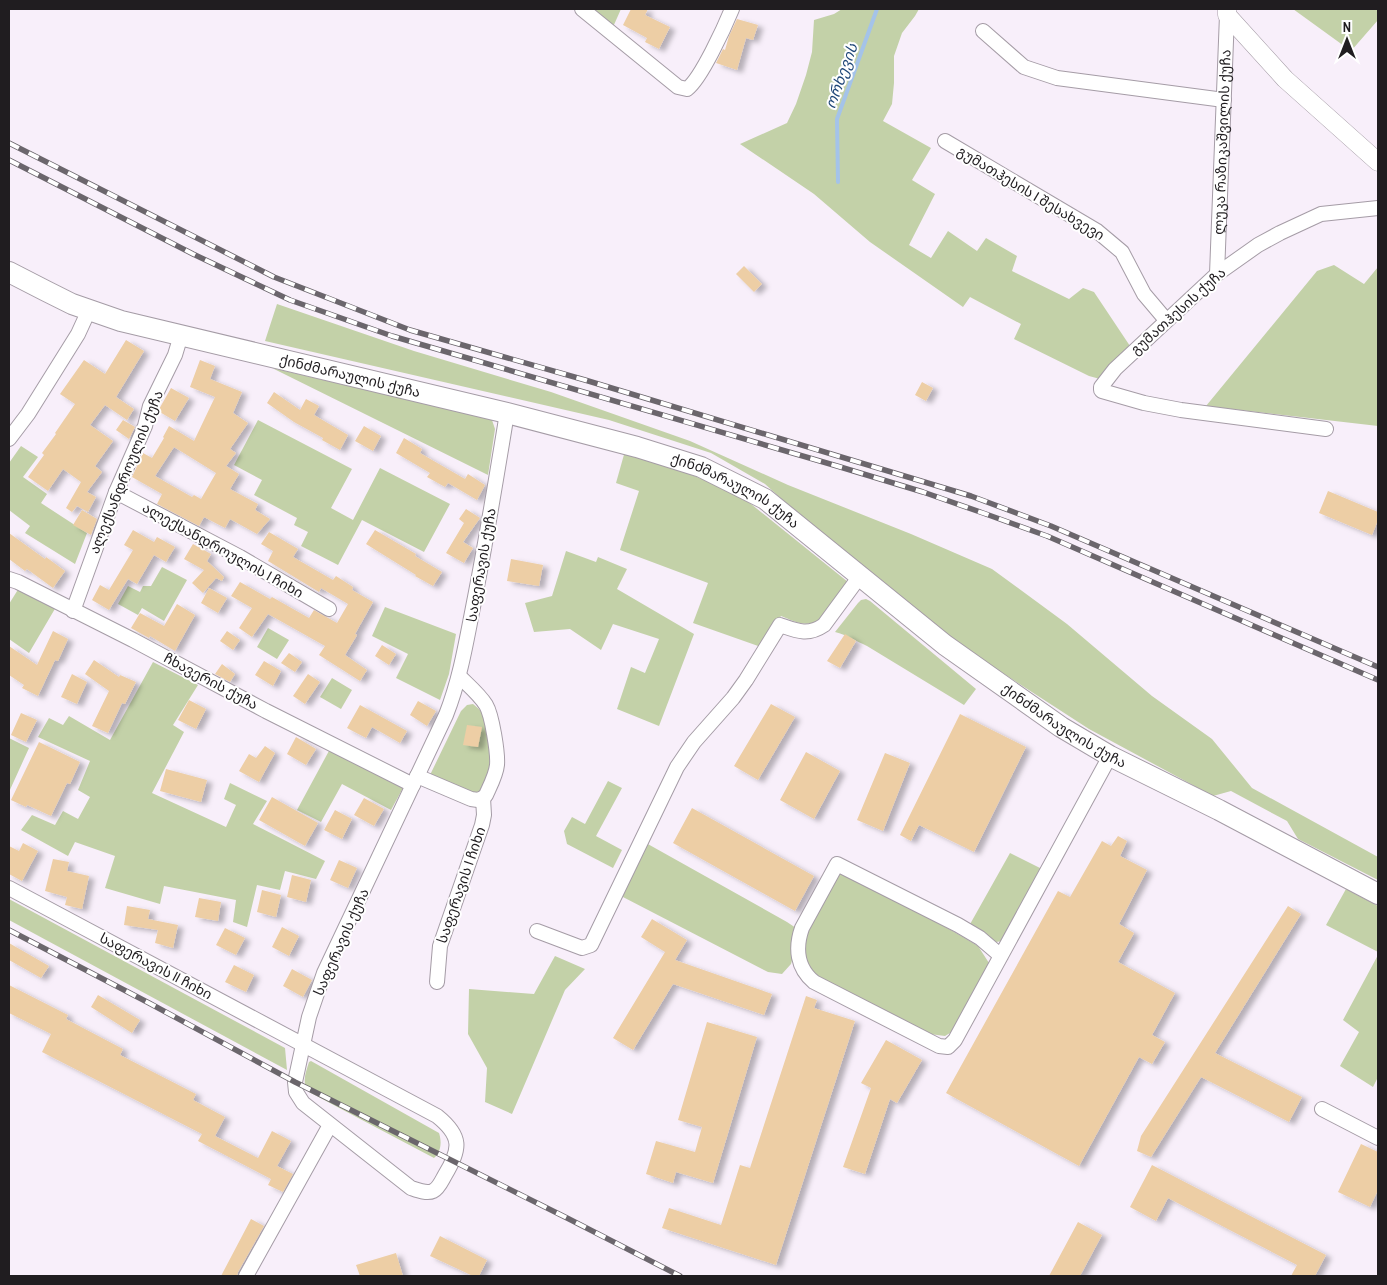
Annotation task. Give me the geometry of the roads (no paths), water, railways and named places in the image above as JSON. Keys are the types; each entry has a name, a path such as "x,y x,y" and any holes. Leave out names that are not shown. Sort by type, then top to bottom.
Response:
{"main road":[{"name":"ქინძმარაულის ქუჩა","path":"9,272 89,310 121,321 507,413 637,447 701,467 765,499 945,645 1061,727 1110,756 1219,810 1378,894"}],"street":[{"path":"582,9 671,82 678,87 687,89 692,85 726,24 732,9"},
{"path":"1227,12 1285,80 1378,162"},
{"name":"ლუკა რაზიკაშვილის ქუჩა","path":"1217,274 1227,12"},
{"path":"983,31 1024,67 1057,78 1224,100"},
{"name":"გუმათჰესის I შესახვევი","path":"945,141 1098,231 1122,252 1144,294 1166,320"},
{"name":"გუმათჰესის ქუჩა","path":"1326,429 1180,410 1144,403 1100,390 1100,387 1115,369 1217,274 1258,245 1321,214 1378,208"},
{"path":"9,439 28,414 78,334 89,310"},
{"name":"ალექსანდროულის ქუჩა","path":"73,610 116,492 145,426 150,406 175,356 181,335"},
{"name":"საფერავის ქუჩა","path":"330,1125 303,1103 296,1092 295,1082 309,1017 324,973 446,715 460,676 507,413"},
{"name":"ალექსანდროულის I ჩიხი","path":"116,492 240,557 329,608"},
{"path":"537,931 582,948 591,945 677,767 694,742 733,698 780,625 801,632 818,630 824,626 860,576"},
{"name":"ჩხავერის ქუჩა","path":"9,578 135,641 266,711 415,781"},
{"path":"415,781 471,799 478,800 486,795 497,768 490,715 486,705 460,676"},
{"path":"1001,956 980,938 958,924 837,864 802,928 798,952 801,966 806,976 814,982 939,1046 948,1047 955,1040 1001,956 1110,756"},
{"name":"საფერავის I ჩიხი","path":"437,982 440,946 482,825 484,815 483,798"},
{"name":"საფერავის II ჩიხი","path":"9,888 303,1044"},
{"path":"246,1276 330,1125 411,1188 418,1190 434,1191 438,1187 453,1161 457,1147 453,1132 447,1124 436,1116 303,1044"},
{"path":"1322,1110 1378,1138"}],"waterway":[{"name":"ორხევის","path":"838,182 837,119 877,9"}],"railway":[{"path":"9,143 274,277 410,330 585,380 971,496 1051,526 1378,667"},
{"path":"9,160 193,254 290,300 392,336 923,492 1047,536 1378,680"},
{"path":"9,930 295,1082 680,1276"}]}
